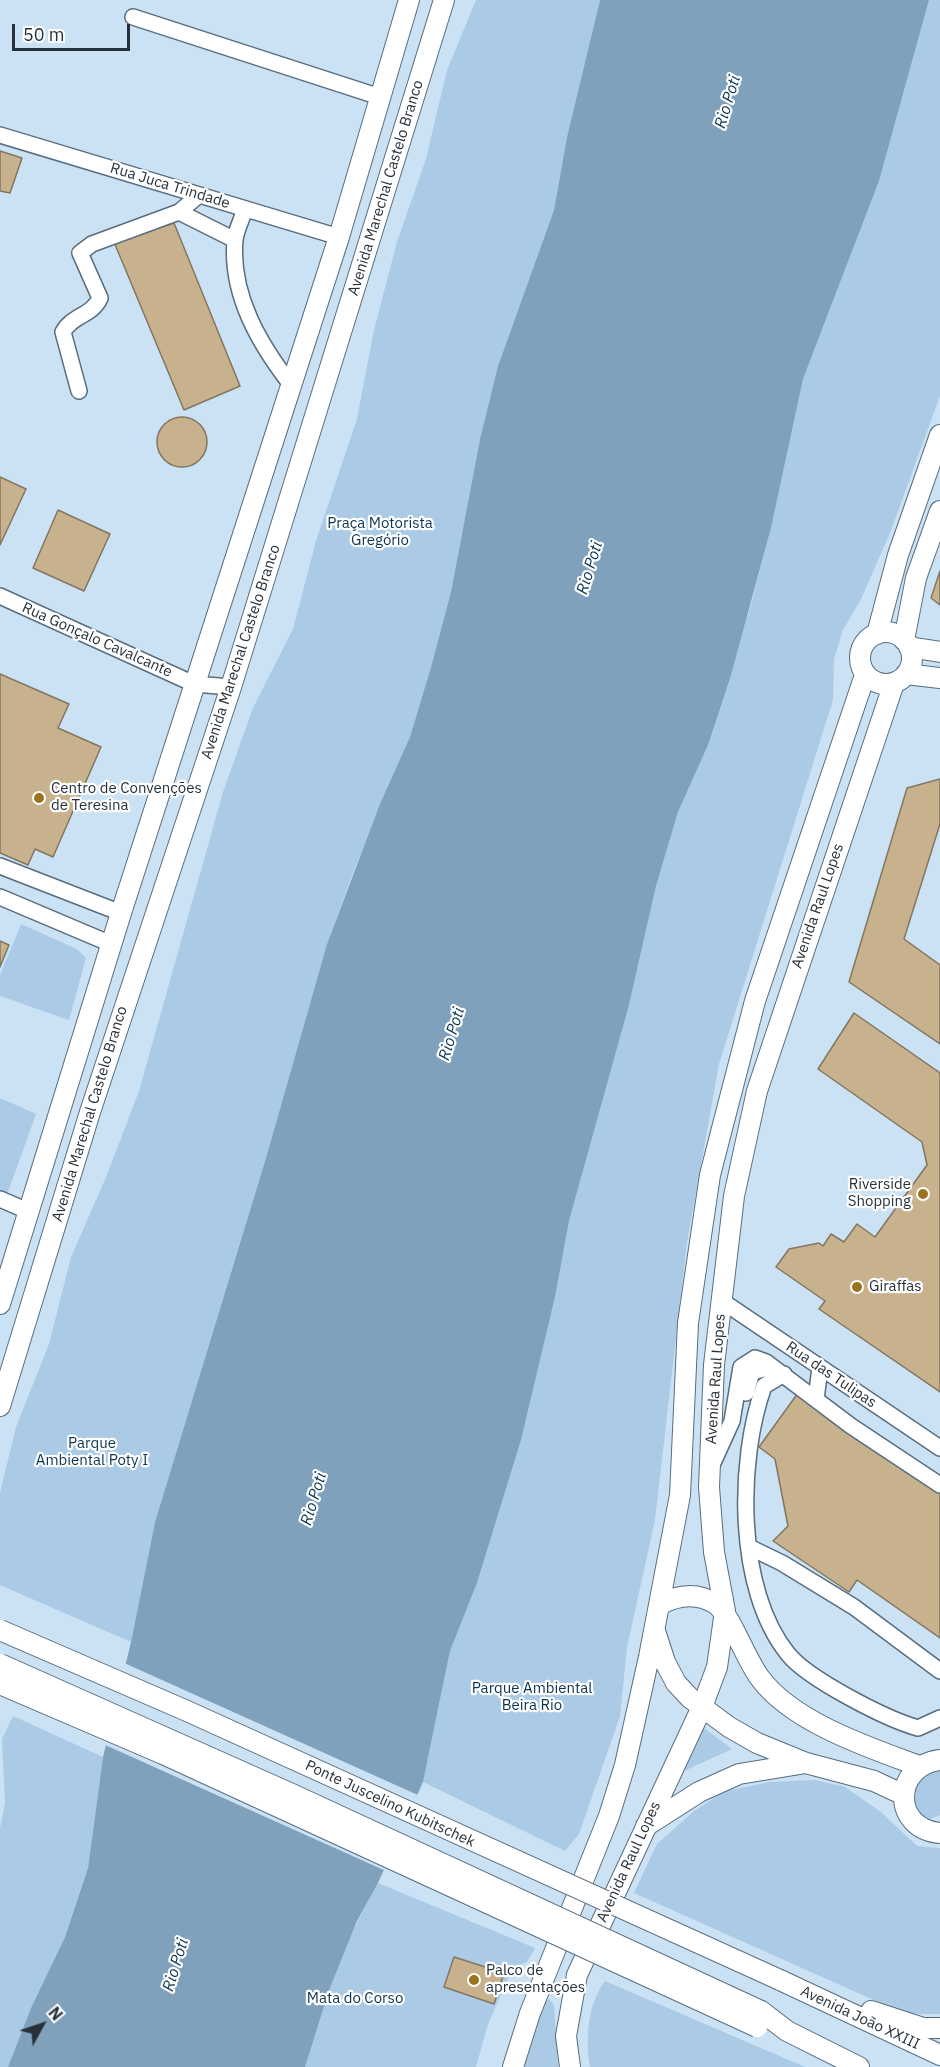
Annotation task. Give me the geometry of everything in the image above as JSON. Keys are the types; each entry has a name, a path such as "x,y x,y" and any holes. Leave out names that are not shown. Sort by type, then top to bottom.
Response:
{"main road":[{"name":"Avenida Marechal Castelo Branco","path":"0,1304 111,944 339,237 409,0"},
{"name":"Avenida Marechal Castelo Branco","path":"0,1406 99,1082 231,687 444,0"},
{"path":"313,319 342,331"},
{"path":"877,634 898,555 940,435"},
{"path":"900,679 912,661 906,643 916,578 940,511"},
{"path":"940,652 906,643 886,632 877,634 867,641 861,651 860,663 866,675 884,684 900,679 940,678"},
{"name":"Avenida Raul Lopes","path":"513,2067 530,2013 609,1816 625,1765 655,1629 680,1495 688,1323 710,1175 755,1001 866,675"},
{"name":"Avenida Raul Lopes","path":"571,2064 566,2036 577,1975 702,1707 717,1667 725,1611 714,1552 709,1478 714,1365 734,1196 757,1091 900,679"},
{"path":"71,1073 99,1082"},
{"path":"61,1105 90,1112"},
{"path":"659,1605 670,1599 691,1596 714,1603 725,1611 745,1657 779,1700 875,1750 920,1766"},
{"path":"655,1629 665,1662 676,1683 702,1707 757,1743 806,1762 874,1781 904,1795"},
{"name":"Ponte Juscelino Kubitschek","path":"0,1630 187,1711 780,1980"},
{"name":"Ponte Juscelino Kubitschek","path":"0,1664 399,1843 759,2019"},
{"path":"0,1684 788,2031 859,2067"},
{"path":"940,1760 920,1766 906,1784 904,1795 909,1816 917,1825 927,1831 940,1833"},
{"path":"644,1828 699,1792 739,1774 806,1762"},
{"path":"780,1980 923,2028 940,2028"},
{"name":"Avenida João XXIII","path":"780,1980 940,2055"}],"street":[{"path":"133,17 380,97"},
{"name":"Rua Juca Trindade","path":"0,135 339,237"},
{"path":"79,391 63,332 73,319 89,312 100,298 80,253 92,244 179,212 199,195"},
{"path":"244,209 235,240 241,295 255,331 268,355 292,386"},
{"path":"179,212 235,240"},
{"name":"Rua Gonçalo Cavalcante","path":"0,596 194,684 231,687"},
{"path":"0,866 121,913"},
{"path":"0,897 111,944"},
{"path":"0,1199 30,1212"},
{"name":"Rua das Tulipas","path":"722,1301 940,1448"},
{"path":"816,1399 820,1368"},
{"path":"709,1478 738,1432 750,1375 755,1370 778,1371 851,1426 940,1485"},
{"path":"778,1371 764,1386 747,1449 746,1515 754,1578 782,1646 790,1657 839,1692 901,1723 918,1728 940,1718"},
{"path":"749,1547 776,1559 854,1607 940,1671"}],"green space":[{"name":"Parque Ambiental Poty I","path":"476,0 600,0 567,137 554,210 498,366 480,439 451,592 431,667 410,737 352,875 327,944 266,1158 155,1522 131,1642 0,1585 0,1493 16,1427 49,1344 71,1257 107,1175 139,1091 223,792 253,708 293,629 316,541 357,419 374,330 397,242 426,159 447,70"},
{"name":"Parque Ambiental Beira Rio","path":"929,0 940,0 940,396 890,533 861,599 843,630 834,659 833,700 719,1064 687,1242 655,1520 627,1647 620,1716 579,1834 565,1851 423,1782 450,1651 477,1583 521,1440 555,1297 569,1221 629,1005 656,886 678,812 708,745 752,601 771,528 803,379 879,181"},
{"path":"21,924 77,949 86,958 69,1020 0,996 0,975"},
{"path":"0,1098 36,1114 7,1195 0,1192"},
{"path":"13,1716 103,1757 88,1868 65,1937 31,2008 8,2067 0,2067 0,1828 5,1803 2,1739"},
{"path":"704,1728 732,1749 684,1771"},
{"path":"940,1770 940,1815 926,1821 912,1805 913,1782 926,1772"},
{"path":"815,1780 845,1787 881,1812 917,1846 940,1848 940,2014 905,2014 634,1893 657,1844 694,1811 725,1791 770,1782"},
{"name":"Mata do Corso","path":"378,1883 535,1948 527,1962 513,1968 488,2024 476,2067 305,2067 318,2019 335,1972"},
{"path":"605,1981 805,2067 590,2067 589,2022 595,2000"},
{"path":"549,1999 554,2005 558,2067 523,2067 532,2032 544,2002"}],"water":[{"name":"Rio Poti","path":"600,0 929,0 879,181 803,379 771,528 731,675 708,745 678,812 656,886 629,1005 569,1221 555,1297 521,1440 477,1583 450,1651 423,1782 378,1883 357,1921 329,1990 305,2067 8,2067 31,2008 65,1937 88,1868 103,1757 131,1642 155,1522 266,1158 327,944 380,804 410,737 431,667 451,592 480,439 498,366 554,210 567,137"}],"pier":[{"path":"122,1662 420,1796 386,1871 103,1744"}],"building":[{"path":"0,151 22,158 10,193 0,191"},
{"path":"174,223 240,386 184,410 114,242"},
{"path":"182,417 196,421 203,428 207,442 203,456 196,463 182,467 168,463 161,456 157,442 161,428 168,421"},
{"path":"0,477 26,489 0,545"},
{"path":"58,510 110,534 84,591 33,568"},
{"path":"940,571 940,605 931,598"},
{"name":"Centro de Convenções de Teresina","path":"0,674 69,704 58,728 101,747 53,857 35,849 28,865 0,853"},
{"path":"940,779 940,824 904,939 940,965 940,1044 849,982 907,788"},
{"path":"0,941 9,945 0,967"},
{"name":"Riverside Shopping","path":"854,1013 940,1073 940,1392 819,1309 825,1301 776,1267 789,1249 819,1243 823,1246 831,1234 844,1242 857,1224 875,1237 927,1165 922,1142 818,1069"},
{"path":"798,1393 940,1491 940,1638 857,1580 849,1592 773,1541 788,1526 775,1459 759,1447"},
{"name":"Palco de apresentações","path":"454,1957 504,1973 494,2004 444,1987"}],"place":[{"name":"Centro de Convenções de Teresina","path":"39,798"},
{"name":"Riverside Shopping","path":"923,1194"},
{"name":"Giraffas","path":"857,1287"},
{"name":"Palco de apresentações","path":"474,1980"}],"park label":[{"name":"Praça Motorista Gregório","path":"380,532"}]}
